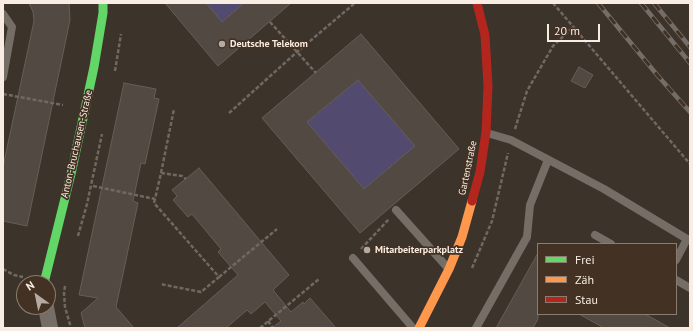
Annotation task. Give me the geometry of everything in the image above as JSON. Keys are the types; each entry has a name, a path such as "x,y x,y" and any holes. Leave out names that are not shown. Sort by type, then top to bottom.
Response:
{"street":[{"name":"Anton-Bruchausen-Straße","path":"46,275 71,174 92,74 103,13 103,3"},
{"name":"Gartenstraße","path":"419,328 449,269 462,237 480,172 486,132 488,86 485,35 477,3"},
{"path":"48,315 50,328"}],"lane":[{"path":"3,14 12,28 3,77"},
{"path":"486,132 511,140 604,189 687,239 677,258"},
{"path":"476,328 527,237 530,205 548,160"},
{"path":"396,210 449,269"},
{"path":"596,235 610,243"},
{"path":"353,258 413,328"},
{"path":"677,281 690,288"}],"path":[{"path":"228,113 355,3"},
{"path":"553,3 690,164"},
{"path":"270,22 316,73"},
{"path":"511,140 526,91 553,46 573,27"},
{"path":"3,94 63,106"},
{"path":"174,109 154,203 219,278"},
{"path":"76,243 87,204 102,133"},
{"path":"161,173 182,176 186,179"},
{"path":"93,186 155,199"},
{"path":"353,258 396,210"},
{"path":"160,284 201,292 277,229"},
{"path":"3,269 16,276"},
{"path":"260,328 319,279"},
{"path":"65,285 65,307 71,328"},
{"path":"268,322 273,328"}],"shaded area":[{"path":"206,3 244,3 222,22"},
{"path":"358,80 415,146 364,189 307,122"}],"building":[{"path":"29,3 69,3 70,20 27,226 3,221 3,167 34,21 33,12"},
{"name":"Deutsche Telekom","path":"165,3 206,3 222,22 244,3 291,3 218,66"},
{"path":"361,34 459,149 360,233 262,118","holes":["358,80 415,146 364,189 307,122"]},
{"path":"579,67 593,75 585,88 571,81"},
{"path":"124,83 156,89 154,98 159,99 145,164 141,163 133,201 138,203 116,307 134,328 85,328 81,313 98,298 79,295"},
{"path":"199,168 289,275 273,290 291,312 303,302 304,304 310,298 336,328 272,328 281,321 265,302 251,314 247,310 226,328 177,328 238,275 218,252 221,249 192,214 188,217 173,200 177,196 172,190"},
{"path":"537,255 538,319 533,328 496,328"},
{"path":"581,315 647,315 670,328 604,328"}],"railway":[{"path":"598,3 658,76 690,112"},
{"path":"641,3 690,63"},
{"path":"654,3 690,47"}],"traffic: fast":[{"path":"46,275 71,174 94,67 103,13 103,3"}],"traffic: slow":[{"path":"419,328 449,269 462,237 472,201"}],"traffic: jam":[{"path":"472,201 480,172 486,132 488,86 485,35 477,3"}],"place":[{"name":"Deutsche Telekom","path":"222,44"},
{"name":"Mitarbeiterparkplatz","path":"367,250"}]}
